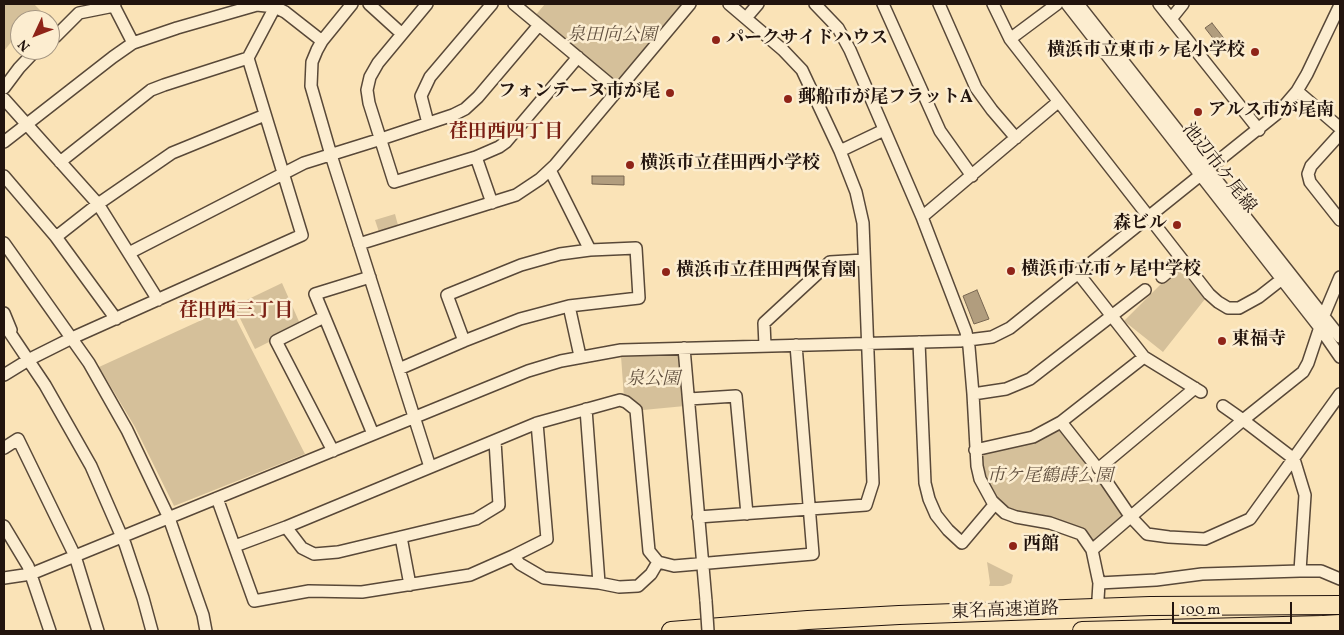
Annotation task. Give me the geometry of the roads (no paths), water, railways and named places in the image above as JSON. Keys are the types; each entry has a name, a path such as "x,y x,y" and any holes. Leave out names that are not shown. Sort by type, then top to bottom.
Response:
{"highway":[{"name":"東名高速道路","path":"670,631 890,616 1150,606 1228,599 1336,601"},
{"name":"東名高速道路","path":"1082,631 1332,624"}],"street":[{"path":"352,4 322,41 312,62 311,86 430,467"},
{"path":"369,4 402,34"},
{"path":"427,4 378,63 368,83 369,103 394,182 499,147 506,142 578,57"},
{"path":"428,123 420,96 430,77 492,4"},
{"path":"514,4 617,90"},
{"path":"359,244 492,203 526,189 550,170 690,4"},
{"path":"698,517 866,505 873,483 862,223 856,192 840,151 802,70 783,50 729,4"},
{"path":"746,18 758,4"},
{"path":"816,4 838,28 922,216 968,340 973,394 975,450 980,479 994,505 1005,513 1016,517 1050,523 1081,534 1092,550 1099,583 1098,599"},
{"path":"883,4 940,131 972,176"},
{"path":"939,4 976,88 1016,138"},
{"path":"993,4 1010,40 1209,294 1228,308 1239,308 1250,304 1282,279"},
{"path":"1010,40 1057,4"},
{"name":"池辺市ケ尾線","path":"1067,4 1324,315 1340,337"},
{"name":"池辺市ケ尾線","path":"1078,4 1205,172 1340,357"},
{"path":"1159,4 1258,130"},
{"path":"1171,19 1183,4"},
{"path":"60,32 79,13 114,5 133,43"},
{"path":"4,142 133,43 177,28 257,5 275,7 286,12 322,41"},
{"path":"4,578 31,574 528,371 580,356 621,350 919,342 992,337 1010,328 1279,112 1297,91 1307,74 1340,5"},
{"path":"60,162 151,90 248,58 275,7"},
{"path":"129,253 304,163 453,115 465,109 478,97 539,25"},
{"path":"4,375 30,359 72,338 302,235 248,58"},
{"path":"4,88 27,60"},
{"path":"1297,91 1340,128"},
{"path":"4,99 98,204 158,300"},
{"path":"922,216 1058,102"},
{"path":"56,237 98,204 172,153 265,115"},
{"path":"840,151 884,130"},
{"path":"1340,134 1311,166 1308,174 1310,182 1340,220"},
{"path":"476,156 492,203"},
{"path":"550,170 590,250"},
{"path":"4,176 56,237 116,319"},
{"path":"4,243 89,363 127,430 169,518 203,615 206,631"},
{"path":"399,369 520,319 569,306 639,298 636,248 590,250 560,254 521,265 446,295 464,341"},
{"path":"765,346 764,323 830,262 864,260"},
{"path":"1162,277 1182,260"},
{"path":"1078,273 1144,357 1198,390 1098,469"},
{"path":"370,277 315,294 373,434"},
{"path":"1092,550 1243,420 1303,372 1340,277"},
{"path":"973,394 1006,389 1030,379 1145,290"},
{"path":"569,306 580,356"},
{"path":"4,313 8,334"},
{"path":"324,317 276,341 333,451"},
{"path":"4,324 8,334 30,359 91,466 122,537 152,631"},
{"path":"919,342 925,483 936,515 962,543 994,505"},
{"path":"235,546 537,424 620,400 636,410 649,551 658,562 674,566 813,554 796,345"},
{"path":"684,348 708,631"},
{"path":"975,450 1034,437 1061,422 1144,357"},
{"path":"1061,422 1098,469 1130,516 1147,534 1205,539 1250,519 1340,394"},
{"path":"689,399 736,396 747,514"},
{"path":"1222,406 1294,459 1305,495 1300,570"},
{"path":"586,409 599,583"},
{"path":"217,498 254,601 310,591 362,592 470,574 547,539 537,424"},
{"path":"4,448 18,439 75,556 98,631"},
{"path":"286,527 302,548 314,554 338,552 476,519 499,505 495,441"},
{"path":"4,526 28,566 50,631"},
{"path":"401,538 410,585"},
{"path":"513,556 520,564 544,578 599,583 619,587 638,586 651,574 658,562"},
{"path":"1099,583 1156,580 1202,574 1300,570 1321,571 1340,579"}],"place":[{"name":"パークサイドハウス","path":"716,40"},
{"name":"横浜市立東市ヶ尾小学校","path":"1255,52"},
{"name":"フォンテーヌ市が尾","path":"670,93"},
{"name":"郵船市が尾フラットA","path":"788,99"},
{"name":"アルス市が尾南","path":"1198,112"},
{"name":"横浜市立荏田西小学校","path":"630,165"},
{"name":"森ビル","path":"1177,225"},
{"name":"横浜市立市ヶ尾中学校","path":"1011,271"},
{"name":"横浜市立荏田西保育園","path":"666,272"},
{"name":"東福寺","path":"1222,341"},
{"name":"西館","path":"1013,546"}],"district":[{"name":"荏田西四丁目","path":"506,134"},
{"name":"荏田西三丁目","path":"236,313"}],"park label":[{"name":"泉田向公園","path":"612,37"},
{"name":"泉公園","path":"653,381"},
{"name":"市ケ尾鶴蒔公園","path":"1050,478"}]}
